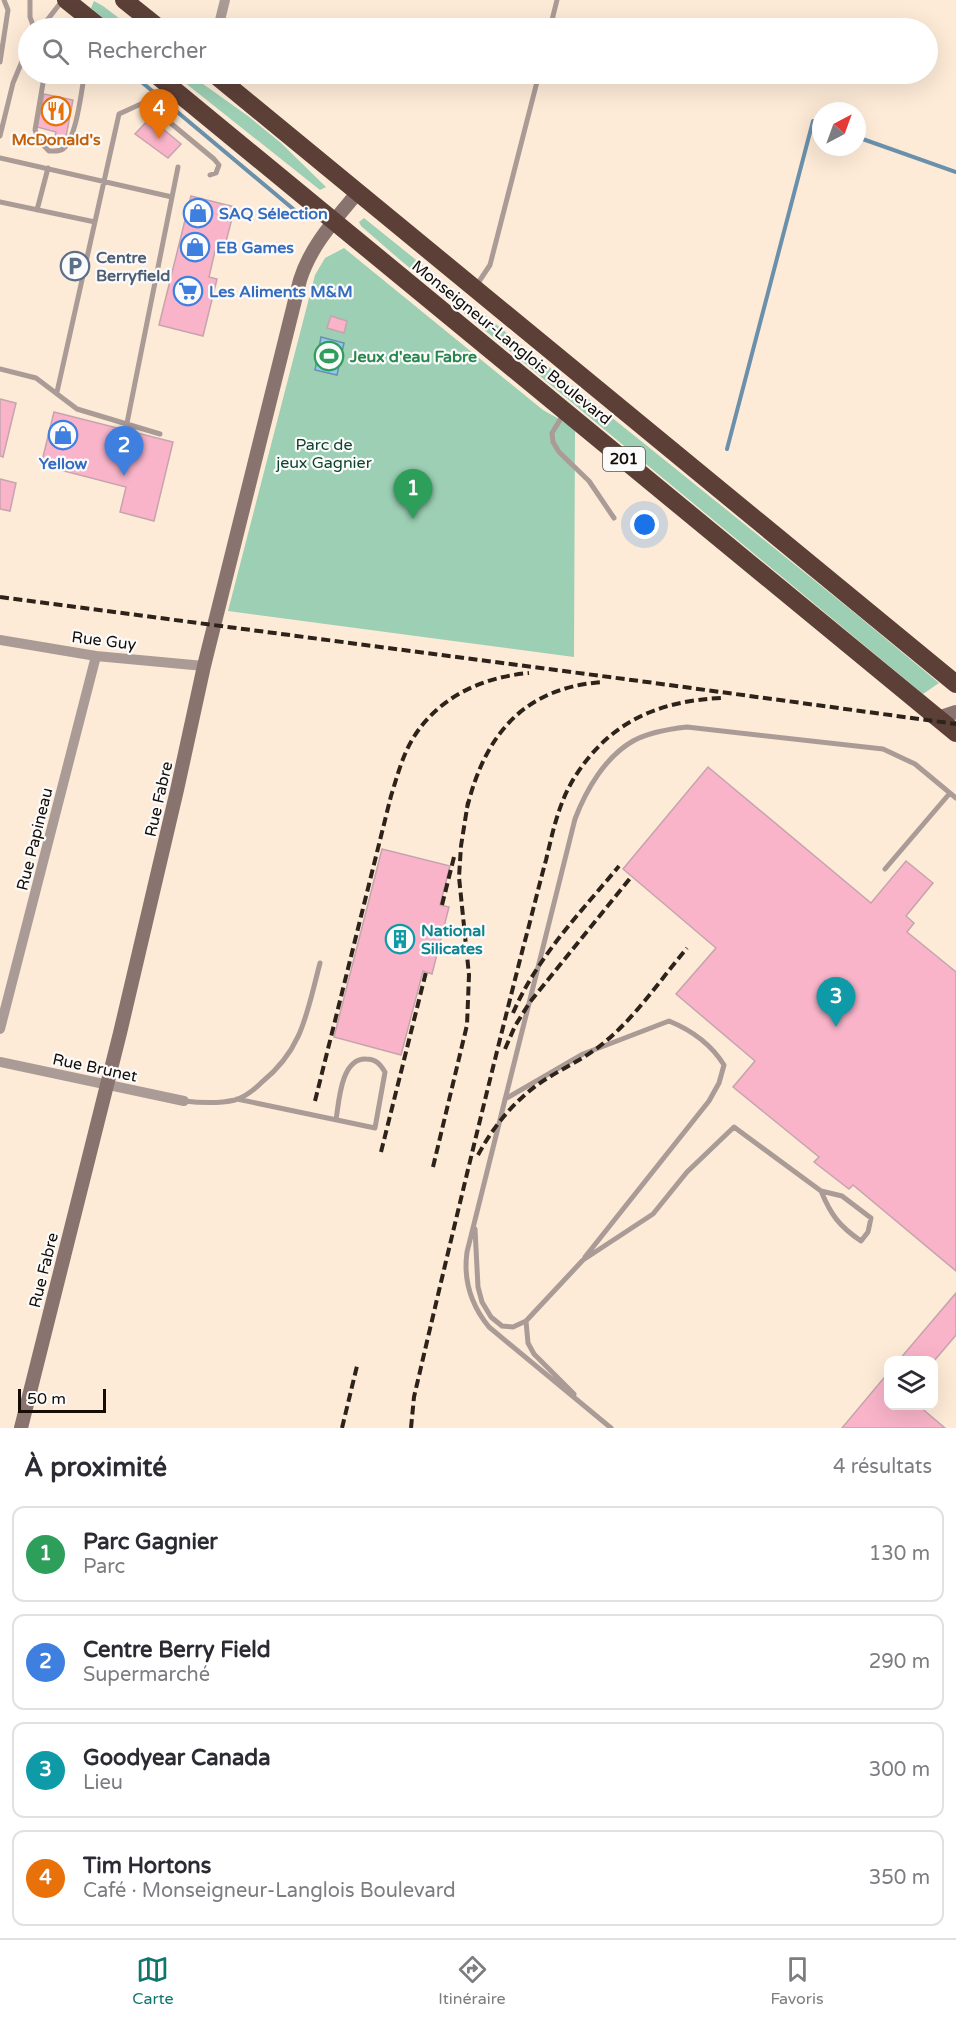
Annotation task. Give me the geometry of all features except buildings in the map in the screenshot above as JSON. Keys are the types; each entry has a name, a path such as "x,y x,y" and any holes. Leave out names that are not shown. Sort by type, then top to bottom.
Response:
{"highway":[{"path":"64,0 88,18"},
{"path":"124,0 146,18"},
{"name":"Monseigneur-Langlois Boulevard","path":"167,84 956,732"},
{"name":"Monseigneur-Langlois Boulevard","path":"226,84 956,684"}],"street":[{"path":"220,18 225,0"},
{"name":"Rue Fabre","path":"21,1428 107,1084 204,666 300,280 314,246 358,192"},
{"name":"Rue Guy","path":"0,640 96,656 204,666"},
{"name":"Rue Papineau","path":"0,1029 96,656"},
{"path":"938,718 956,712"},
{"name":"Rue Brunet","path":"0,1062 184,1101"}],"lane":[{"path":"0,62 8,10 4,0"},
{"path":"30,0 30,18"},
{"path":"49,18 64,0"},
{"path":"552,18 557,0"},
{"path":"0,136 18,71"},
{"path":"43,84 35,130 40,142 49,151 57,152 69,141 75,124 83,84"},
{"path":"475,288 490,265 536,84"},
{"path":"57,392 119,114 143,103 150,106 214,159 219,165 216,173 210,176"},
{"path":"0,158 172,197"},
{"path":"127,423 178,167"},
{"path":"37,210 48,168"},
{"path":"0,202 95,222"},
{"path":"0,369 36,378 77,409 160,434"},
{"path":"566,411 552,433 553,442 559,452 589,481 614,518"},
{"path":"611,1428 508,1345 481,1317 472,1300 466,1274 467,1252 575,819 592,783 611,759 633,741 659,731 687,727 882,749 905,758 956,798"},
{"path":"885,869 950,793"},
{"path":"237,1100 269,1077 295,1046 303,1028 320,963"},
{"path":"474,1224 478,1287 482,1302 491,1317 502,1326 513,1327 526,1321 583,1260 709,1101 719,1083 724,1065 717,1053 688,1029 669,1021 597,1047 505,1099"},
{"path":"184,1101 208,1103 237,1100 375,1128 385,1072 380,1064 370,1059 359,1059 351,1065 345,1074 336,1120"},
{"path":"583,1260 653,1214 687,1172 734,1126 821,1191 843,1196 871,1218 868,1232 861,1241 848,1232 831,1213 821,1191"},
{"path":"526,1321 528,1343 534,1354 597,1416"}],"green space":[{"path":"94,1 119,18 103,18 91,8"},
{"path":"187,84 203,84 248,116 281,143 326,187 320,190"},
{"path":"364,218 939,683 923,694 399,259 361,226 359,222"},
{"name":"Parc de jeux Gagnier","path":"344,248 543,410 575,428 574,657 228,611 315,275 325,258"}],"water":[{"name":"Jeux d'eau Fabre","path":"321,337 344,343 337,375 315,370"}],"waterway":[{"path":"144,84 298,213"},
{"path":"727,449 812,125"},
{"path":"866,140 956,172"}],"railway":[{"path":"0,597 956,724"},
{"path":"315,1101 391,796 408,747 422,725 448,701 495,679 529,673"},
{"path":"467,808 485,758 497,738 512,720 529,705 550,694 574,686 602,682"},
{"path":"411,1428 414,1397 481,1116 554,827 565,795 590,756 605,741 638,717 677,704 721,698"},
{"path":"433,1167 467,1025 469,975 459,877 468,802"},
{"path":"442,905 454,857"},
{"path":"513,1013 523,992 547,954 619,866"},
{"path":"505,1049 515,1026 530,1002 632,876"},
{"path":"478,1155 490,1134 513,1106 540,1083 591,1053 606,1041 638,1008 687,948"},
{"path":"381,1152 426,972"},
{"path":"342,1428 357,1366"}],"place":[{"name":"McDonald's","path":"56,111"},
{"name":"Tim Hortons","path":"159,139"},
{"name":"SAQ Sélection","path":"198,213"},
{"name":"EB Games","path":"195,247"},
{"name":"Centre Berryfield","path":"75,266"},
{"name":"Les Aliments M&M","path":"188,291"},
{"name":"Jeux d'eau Fabre","path":"329,356"},
{"name":"Yellow","path":"63,435"},
{"name":"Centre Berry Field","path":"124,476"},
{"name":"Parc Gagnier","path":"413,519"},
{"name":"National Silicates","path":"400,939"},
{"name":"Goodyear Canada","path":"836,1027"}]}
